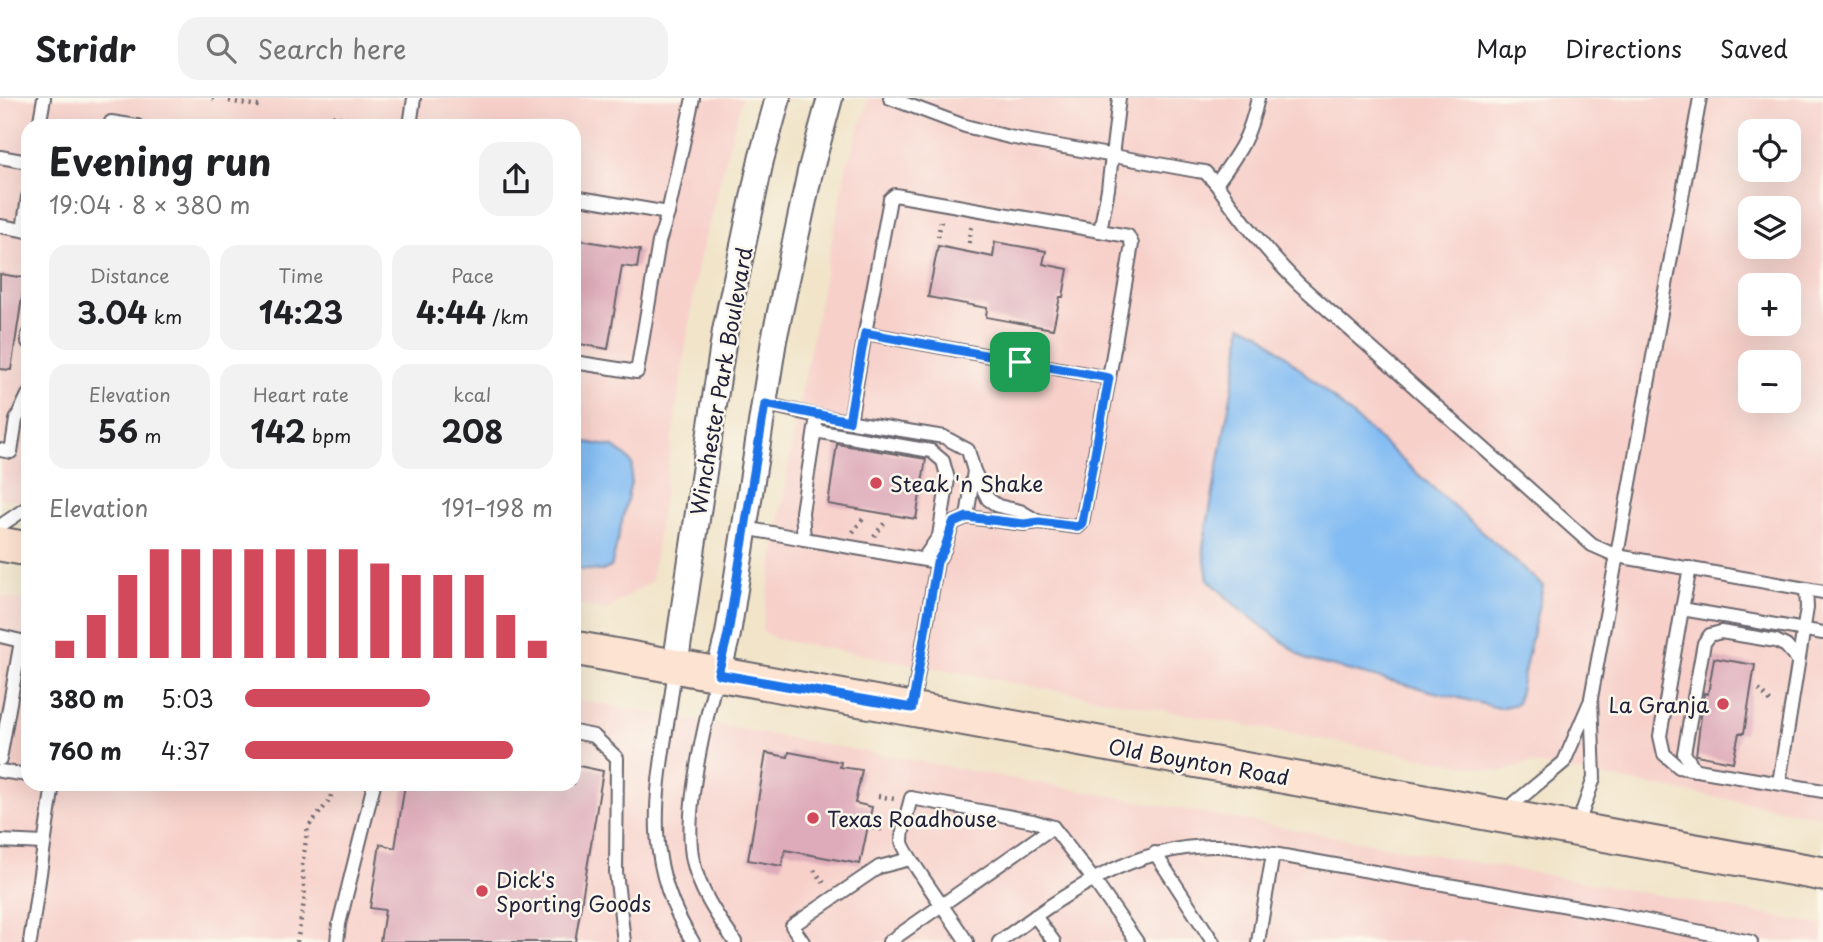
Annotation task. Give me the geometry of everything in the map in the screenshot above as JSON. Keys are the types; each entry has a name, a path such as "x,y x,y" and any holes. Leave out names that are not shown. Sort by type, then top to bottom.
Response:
{"street":[{"name":"Winchester Park Boulevard","path":"676,667 725,331 761,160 778,98"},
{"path":"718,674 728,634 774,340 810,172 831,98"},
{"path":"0,544 21,548"},
{"name":"Old Boynton Road","path":"581,650 1823,874"}],"lane":[{"path":"40,119 44,98"},
{"path":"411,119 414,98"},
{"path":"581,363 637,372 659,242 693,98"},
{"path":"890,98 965,126 1205,172 1266,251 1299,284 1592,545 1617,556 1823,592"},
{"path":"1100,231 1119,98"},
{"path":"1216,184 1250,132 1258,98"},
{"path":"1499,816 1564,762 1591,698 1700,98"},
{"path":"0,158 21,161"},
{"path":"745,527 930,560 944,550 953,523 967,517 1078,527 1082,523 1109,378 1132,244 1128,236 895,195 890,199 849,421"},
{"path":"581,198 668,213"},
{"path":"0,226 21,229"},
{"path":"865,333 1109,378"},
{"path":"0,450 11,452 10,419 21,404"},
{"path":"765,404 817,416 944,437 968,450 974,471 988,499 998,506 1020,511 1039,522"},
{"path":"804,539 802,512 817,416"},
{"path":"815,431 931,451 943,461 948,479 939,536 930,560 912,708"},
{"path":"967,517 974,471"},
{"path":"0,526 21,512"},
{"path":"1689,568 1660,736 1664,754 1679,767 1823,791"},
{"path":"1779,783 1804,629 1807,589"},
{"path":"1682,609 1823,633"},
{"path":"1695,769 1684,753 1704,643 1710,635 1721,632 1776,641 1786,646 1798,660"},
{"path":"0,636 20,641 0,759"},
{"path":"676,667 659,778 657,851 677,917 693,942"},
{"path":"718,674 707,715 690,834 693,861 702,886 714,912 735,942"},
{"path":"1576,830 1594,778 1591,698"},
{"path":"581,733 594,736 617,758 616,872 624,942"},
{"path":"0,771 21,774"},
{"path":"30,942 52,791"},
{"path":"337,942 339,923 372,791"},
{"path":"967,942 902,843 911,798 1053,827 1137,942"},
{"path":"888,942 1053,827"},
{"path":"0,841 44,843"},
{"path":"999,942 1035,916 1117,866 1155,853 1219,846 1618,915 1751,942"},
{"path":"1155,853 1213,942"},
{"path":"1258,942 1273,854"},
{"path":"803,942 792,926 878,867 910,859"},
{"path":"1035,916 1054,942"}],"path":[{"path":"229,101 263,107"},
{"path":"331,116 348,119"},
{"path":"938,237 941,217"},
{"path":"969,243 972,223"},
{"path":"849,536 865,516"},
{"path":"871,540 887,520"},
{"path":"1759,690 1778,709"},
{"path":"297,942 304,896 302,866 308,827 330,800 332,791"},
{"path":"878,796 898,799"},
{"path":"814,870 826,886"}],"shaded area":[{"path":"0,98 742,98 698,265 651,581 607,610 581,605 581,119 21,119 21,502 0,498"},
{"path":"869,98 1823,98 1823,817 1529,763 1501,772 776,639 762,630 796,420 847,164"},
{"path":"0,596 21,600 21,791 581,791 581,700 1823,925 1823,942 0,942"}],"water":[{"path":"1241,325 1259,332 1543,586 1517,704 1499,708 1307,660 1237,607 1208,579 1203,547 1240,347"},
{"path":"581,441 614,447 632,464 631,482 611,567 602,571 581,570"}],"building":[{"path":"581,240 640,250 637,268 622,266 608,349 581,344"},
{"path":"995,242 1046,251 1043,264 1068,269 1053,329 986,317 987,308 928,297 938,246 993,257"},
{"path":"0,274 21,277 21,304 11,370 0,369"},
{"name":"Steak 'n Shake","path":"837,444 926,459 916,519 828,504"},
{"name":"La Granja","path":"1714,658 1755,665 1744,733 1739,733 1733,762 1696,755 1704,693 1708,694"},
{"name":"Texas Roadhouse","path":"789,752 841,762 840,767 862,770 855,803 872,807 860,864 785,850 782,866 748,860 766,753 788,757"},
{"path":"581,766 603,771 575,942 380,942 385,910 370,908 380,844 395,848 404,791 581,791"}],"place":[{"name":"Steak 'n Shake","path":"876,483"},
{"name":"La Granja","path":"1723,704"},
{"name":"Texas Roadhouse","path":"813,818"},
{"name":"Dick's Sporting Goods","path":"482,891"}],"route":[{"path":"865,333 1020,362 1109,378 1082,523 1072,528 1039,522 1024,524 967,517 953,523 937,562 912,708 718,674 728,634 765,404 849,421 865,333"}]}
